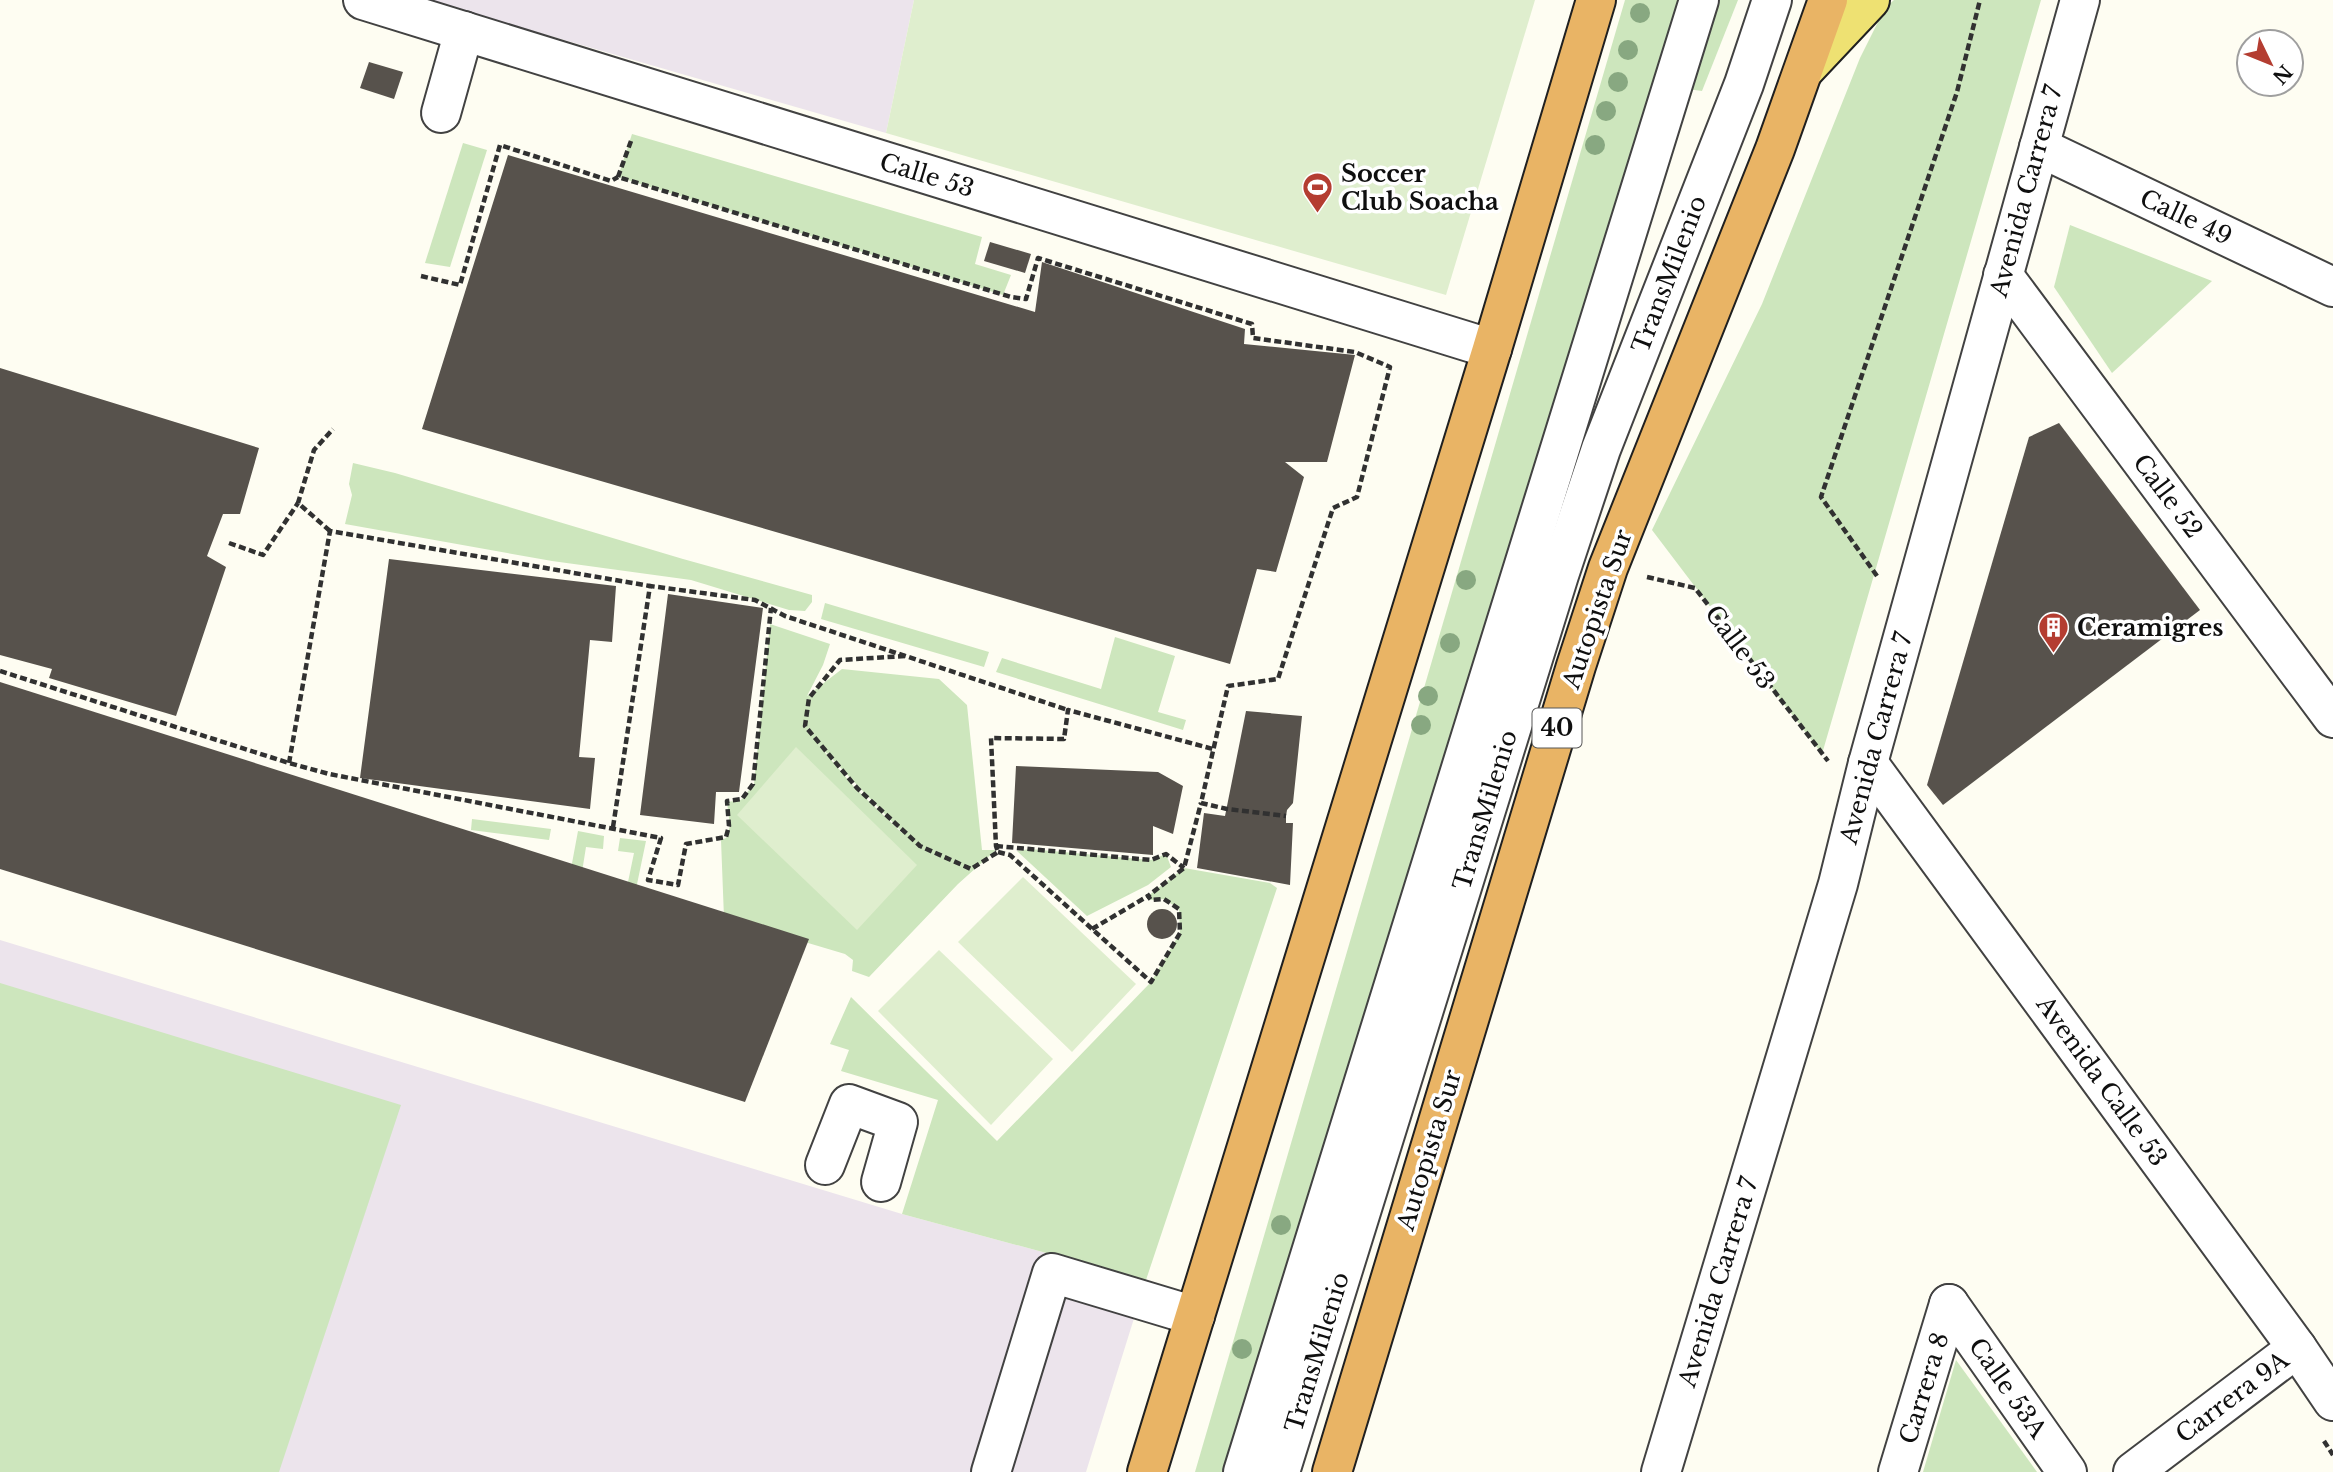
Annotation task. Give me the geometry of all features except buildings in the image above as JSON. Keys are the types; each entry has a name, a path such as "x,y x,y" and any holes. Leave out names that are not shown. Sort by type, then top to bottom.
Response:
{"highway":[{"path":"1147,1472 1492,349 1596,0"},
{"name":"Autopista Sur","path":"1332,1472 1608,568 1738,244 1805,69 1828,0"}],"main road":[{"path":"1805,69 1870,0"}],"street":[{"name":"Calle 53","path":"363,0 464,31 810,125 1492,349"},
{"name":"TransMilenio","path":"1242,1472 1699,0"},
{"name":"TransMilenio","path":"1280,1472 1563,562 1601,449 1744,84 1772,0"},
{"name":"Avenida Carrera 7","path":"1661,1472 1838,884 1851,766 2003,275 2080,0"},
{"path":"441,113 464,31"},
{"name":"Calle 49","path":"2039,147 2333,287"},
{"name":"Calle 52","path":"2003,275 2333,718"},
{"name":"Avenida Calle 53","path":"1851,766 2297,1348 2333,1401"},
{"path":"825,1165 849,1104 898,1122 881,1182"},
{"path":"991,1472 1052,1273 1195,1316"},
{"name":"Carrera 8","path":"1899,1472 1950,1304"},
{"name":"Calle 53A","path":"1950,1304 2067,1472"},
{"name":"Carrera 9A","path":"2133,1472 2297,1348"}],"path":[{"path":"1883,585 1821,497 1957,92 1980,0"},
{"path":"421,276 460,285 500,145 611,181 618,177 631,141"},
{"path":"618,177 1011,298 1026,299 1038,258 1252,324 1253,338 1355,352 1390,368 1357,497 1333,508 1278,679 1228,686 1184,868 1148,896 1092,929"},
{"path":"229,543 263,555 298,503 314,450 333,429"},
{"path":"298,503 330,531 650,586 755,600 785,616 1068,710 1213,749"},
{"path":"289,763 330,531"},
{"name":"Calle 53","path":"1608,568 1695,588 1851,766"},
{"path":"613,827 650,586"},
{"path":"0,671 329,774 661,838 648,880 678,885 686,844 726,838 729,826 727,801 742,799 753,784 771,608"},
{"path":"905,656 840,660 809,698 805,726 857,788 920,846 971,869 998,852 1010,855 1151,982 1180,933 1179,909 1164,899 1150,901 1148,896"},
{"path":"998,852 991,738 1064,739 1068,710"},
{"path":"1201,803 1286,816"},
{"path":"996,846 1151,860 1166,854 1184,868"}],"shaded area":[{"path":"426,0 914,0 886,133"},
{"path":"0,940 902,1214 1146,1280 1086,1472 0,1472"}],"green space":[{"name":"Soccer Club Soacha","path":"914,0 1535,0 1446,295 886,133"},
{"path":"1625,0 1678,0 1505,575 1229,1472 1195,1472"},
{"path":"1717,0 1738,0 1702,91 1687,89"},
{"path":"1894,0 2041,0 1822,754 1652,530 1762,304 1860,58 1885,8"},
{"path":"632,134 982,237 975,264 1011,275 1003,295 618,177"},
{"path":"463,143 487,150 450,267 425,263"},
{"path":"2070,225 2212,281 2112,373 2054,287"},
{"path":"353,463 812,595 812,602 805,611 789,610 691,580 552,561 345,524 352,495 349,484"},
{"path":"825,603 989,652 984,667 821,619"},
{"path":"770,624 830,644 807,696 842,669 939,679 967,705 982,850 996,850 958,884 869,977 852,971 853,960 845,954 724,918 721,840 726,838 730,826 727,802 741,800 754,784","holes":["816,742 902,832 855,788"]},
{"path":"1115,637 1175,656 1158,712 1186,720 1183,730 996,672 1002,658 1101,689"},
{"path":"796,747 917,865 857,930 737,815"},
{"path":"472,819 551,829 549,840 471,830"},
{"path":"578,831 604,836 603,849 586,847 582,872 628,882 634,853 618,851 620,838 646,841 636,889 570,874"},
{"path":"1030,849 1151,860 1166,854 1171,867 1148,885 1087,916 1017,851"},
{"path":"1184,868 1270,883 1277,888 1146,1280 902,1214 938,1100 841,1071 849,1050 830,1044 851,997 997,1141 1151,982 1180,933 1179,909 1164,899 1151,900 1148,896"},
{"path":"1023,877 1136,984 1072,1052 958,942"},
{"path":"939,950 1053,1059 991,1125 878,1011"},
{"path":"0,983 401,1105 279,1472 0,1472"},
{"path":"1956,1360 2037,1472 1923,1472"}],"place":[{"name":"Soccer Club Soacha","path":"1318,214"},
{"name":"Ceramigres","path":"2054,654"}]}
